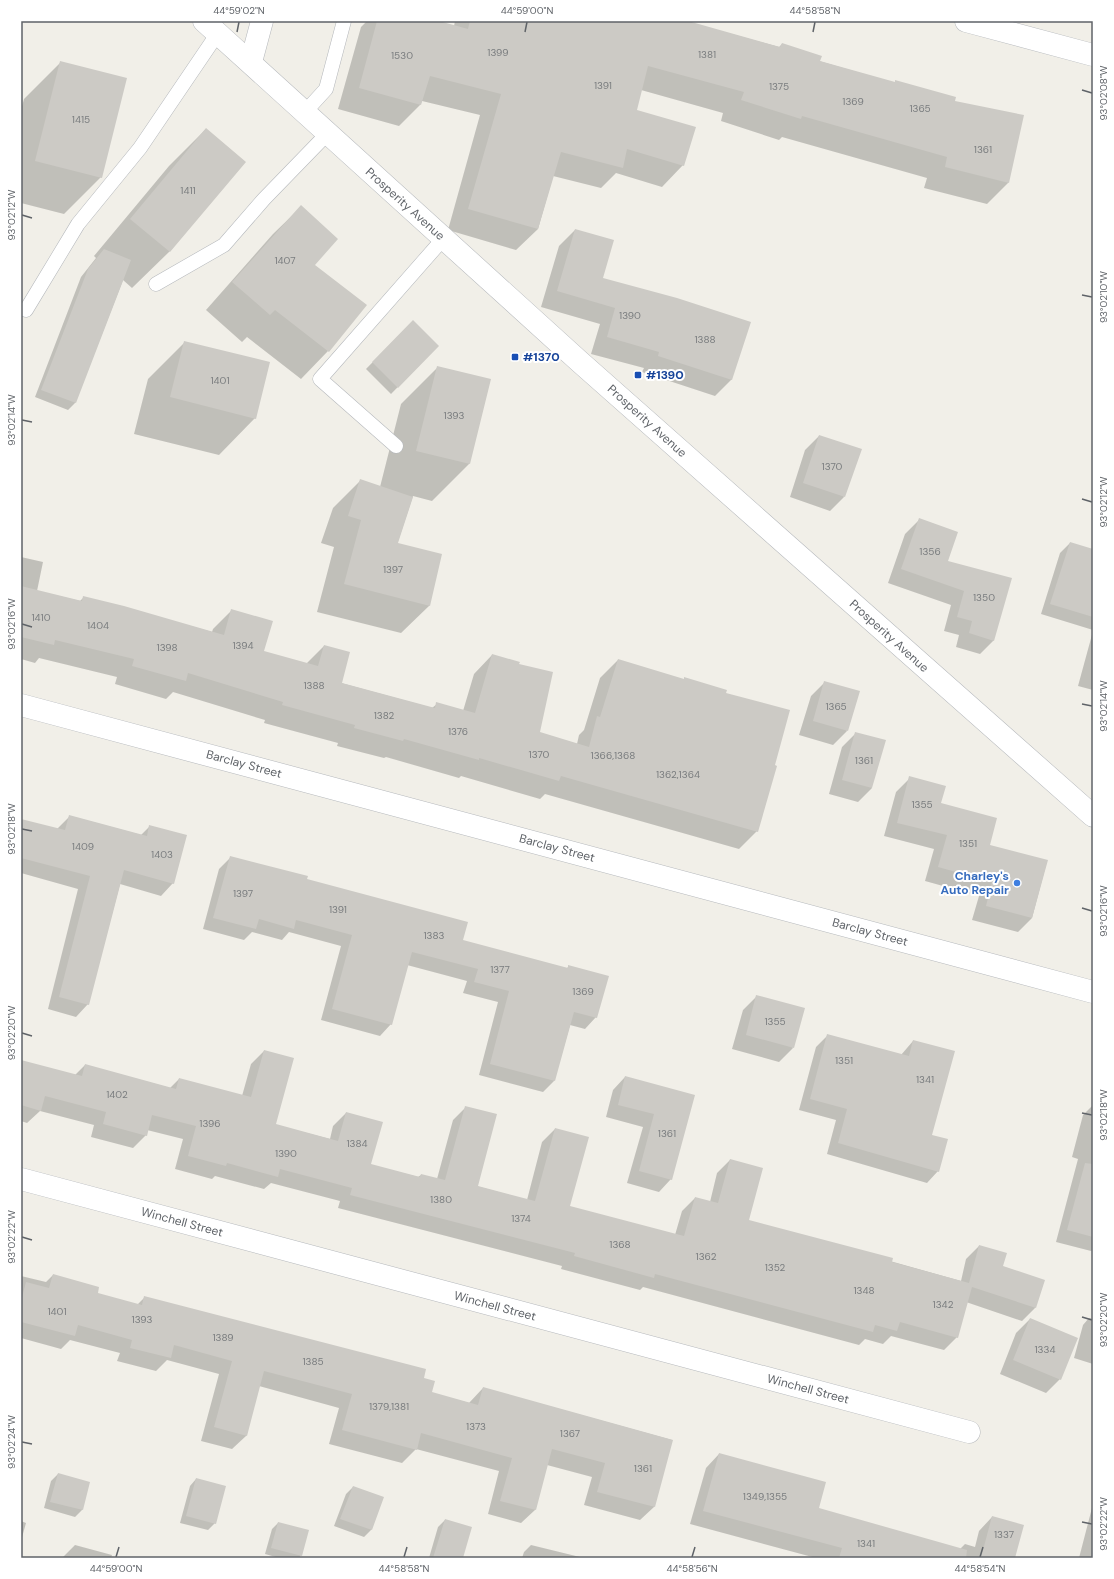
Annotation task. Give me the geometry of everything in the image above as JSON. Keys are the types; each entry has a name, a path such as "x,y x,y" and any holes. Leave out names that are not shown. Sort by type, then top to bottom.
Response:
{"street":[{"path":"251,62 262,21"},
{"path":"966,21 1093,55"},
{"name":"Prosperity Avenue","path":"211,27 443,239 1093,816"},
{"name":"Barclay Street","path":"21,705 1093,992"},
{"name":"Winchell Street","path":"21,1179 968,1432"}],"lane":[{"path":"305,112 326,89 344,21"},
{"path":"26,310 78,224 140,148 211,27"},
{"path":"156,284 224,245 264,199 328,133"},
{"path":"396,446 320,379 443,239"}],"building":[{"path":"377,21 439,21 468,29 470,21 688,21 780,47 782,43 822,56 820,61 956,97 955,101 1024,115 1009,183 945,167 947,157 802,116 801,119 741,100 744,92 648,66 637,110 696,127 684,166 627,149 623,168 561,152 538,229 468,209 501,94 430,76 421,105 359,88"},
{"path":"60,61 127,78 102,178 35,161"},
{"path":"206,128 246,162 170,252 130,219"},
{"path":"301,205 338,239 315,265 367,305 329,352 275,310 270,315 232,282"},
{"path":"575,229 614,240 603,278 677,298 751,322 732,380 658,356 659,352 607,337 615,308 557,291"},
{"path":"104,249 131,260 76,403 41,390 88,269"},
{"path":"413,320 439,346 398,388 372,362"},
{"path":"184,341 270,362 256,419 170,397"},
{"path":"437,366 491,379 470,464 416,451"},
{"path":"819,435 862,449 845,497 803,483"},
{"path":"360,479 413,497 398,543 442,554 430,606 344,584 361,520 348,516"},
{"path":"919,518 958,532 948,561 1012,578 994,641 969,633 972,621 957,617 964,591 901,569"},
{"path":"1070,542 1093,549 1093,617 1050,604"},
{"path":"21,586 82,601 83,596 124,606 224,635 231,609 273,621 264,651 318,666 324,645 350,652 342,683 435,708 436,702 475,713 492,654 520,662 519,664 553,672 540,732 589,747 597,716 600,717 618,659 727,690 726,693 790,710 775,765 777,766 758,832 561,776 559,781 479,758 479,760 404,739 403,741 354,728 355,725 282,705 283,702 188,673 186,681 132,666 134,659 55,640 54,645 21,637"},
{"path":"824,681 860,691 848,731 813,721"},
{"path":"855,732 886,740 872,788 842,780"},
{"path":"909,776 946,786 941,803 997,818 990,845 1048,860 1032,918 986,906 992,882 938,867 947,835 897,823"},
{"path":"69,815 147,836 149,825 187,835 174,884 124,870 89,1005 59,997 90,876 21,858 21,819 65,830"},
{"path":"230,856 308,876 307,879 468,922 463,940 568,968 568,965 609,976 597,1018 574,1012 555,1081 490,1064 509,991 474,982 478,969 412,952 392,1025 332,1009 352,935 296,920 294,929 259,919 256,929 213,918"},
{"path":"756,995 805,1008 794,1048 746,1035"},
{"path":"827,1034 909,1056 913,1040 955,1051 932,1135 948,1139 939,1172 838,1143 847,1109 810,1099"},
{"path":"264,1050 294,1058 276,1124 338,1141 346,1112 383,1122 371,1164 420,1177 421,1174 445,1180 465,1106 497,1114 478,1186 535,1201 555,1128 589,1137 570,1206 684,1236 695,1197 718,1203 730,1159 763,1168 749,1220 893,1258 892,1262 969,1283 979,1245 1007,1253 1003,1266 1045,1280 1036,1308 972,1287 958,1338 900,1322 897,1331 875,1325 873,1332 655,1274 654,1278 574,1256 575,1253 350,1195 352,1188 280,1169 278,1177 227,1163 226,1166 188,1156 196,1126 152,1115 147,1136 103,1124 106,1112 45,1096 41,1111 21,1105 21,1060 82,1076 85,1064 176,1089 179,1078 251,1097"},
{"path":"625,1076 695,1095 672,1180 639,1171 654,1114 618,1105"},
{"path":"1085,1163 1093,1164 1093,1237 1067,1230"},
{"path":"53,1274 99,1287 98,1293 142,1305 144,1296 426,1369 424,1378 435,1381 432,1392 478,1405 483,1387 673,1440 655,1507 597,1492 605,1463 552,1449 536,1510 500,1501 512,1458 421,1433 417,1450 342,1430 352,1394 264,1371 247,1436 214,1427 232,1361 174,1345 171,1358 130,1348 132,1340 78,1325 75,1336 21,1322 21,1301 26,1282 49,1288"},
{"path":"1030,1318 1078,1338 1061,1380 1013,1360"},
{"path":"719,1453 826,1482 819,1508 967,1550 966,1558 839,1558 842,1548 703,1511"},
{"path":"58,1473 90,1482 83,1510 50,1502"},
{"path":"196,1478 226,1486 216,1524 186,1516"},
{"path":"353,1486 384,1497 372,1530 340,1519"},
{"path":"992,1516 1024,1525 1015,1558 981,1558"},
{"path":"445,1519 472,1527 463,1558 433,1558"},
{"path":"278,1522 309,1530 302,1556 271,1548"}],"place":[{"name":"#1370","path":"515,357"},
{"name":"#1390","path":"638,375"},
{"name":"Charley's Auto Repair","path":"1017,883"}]}
